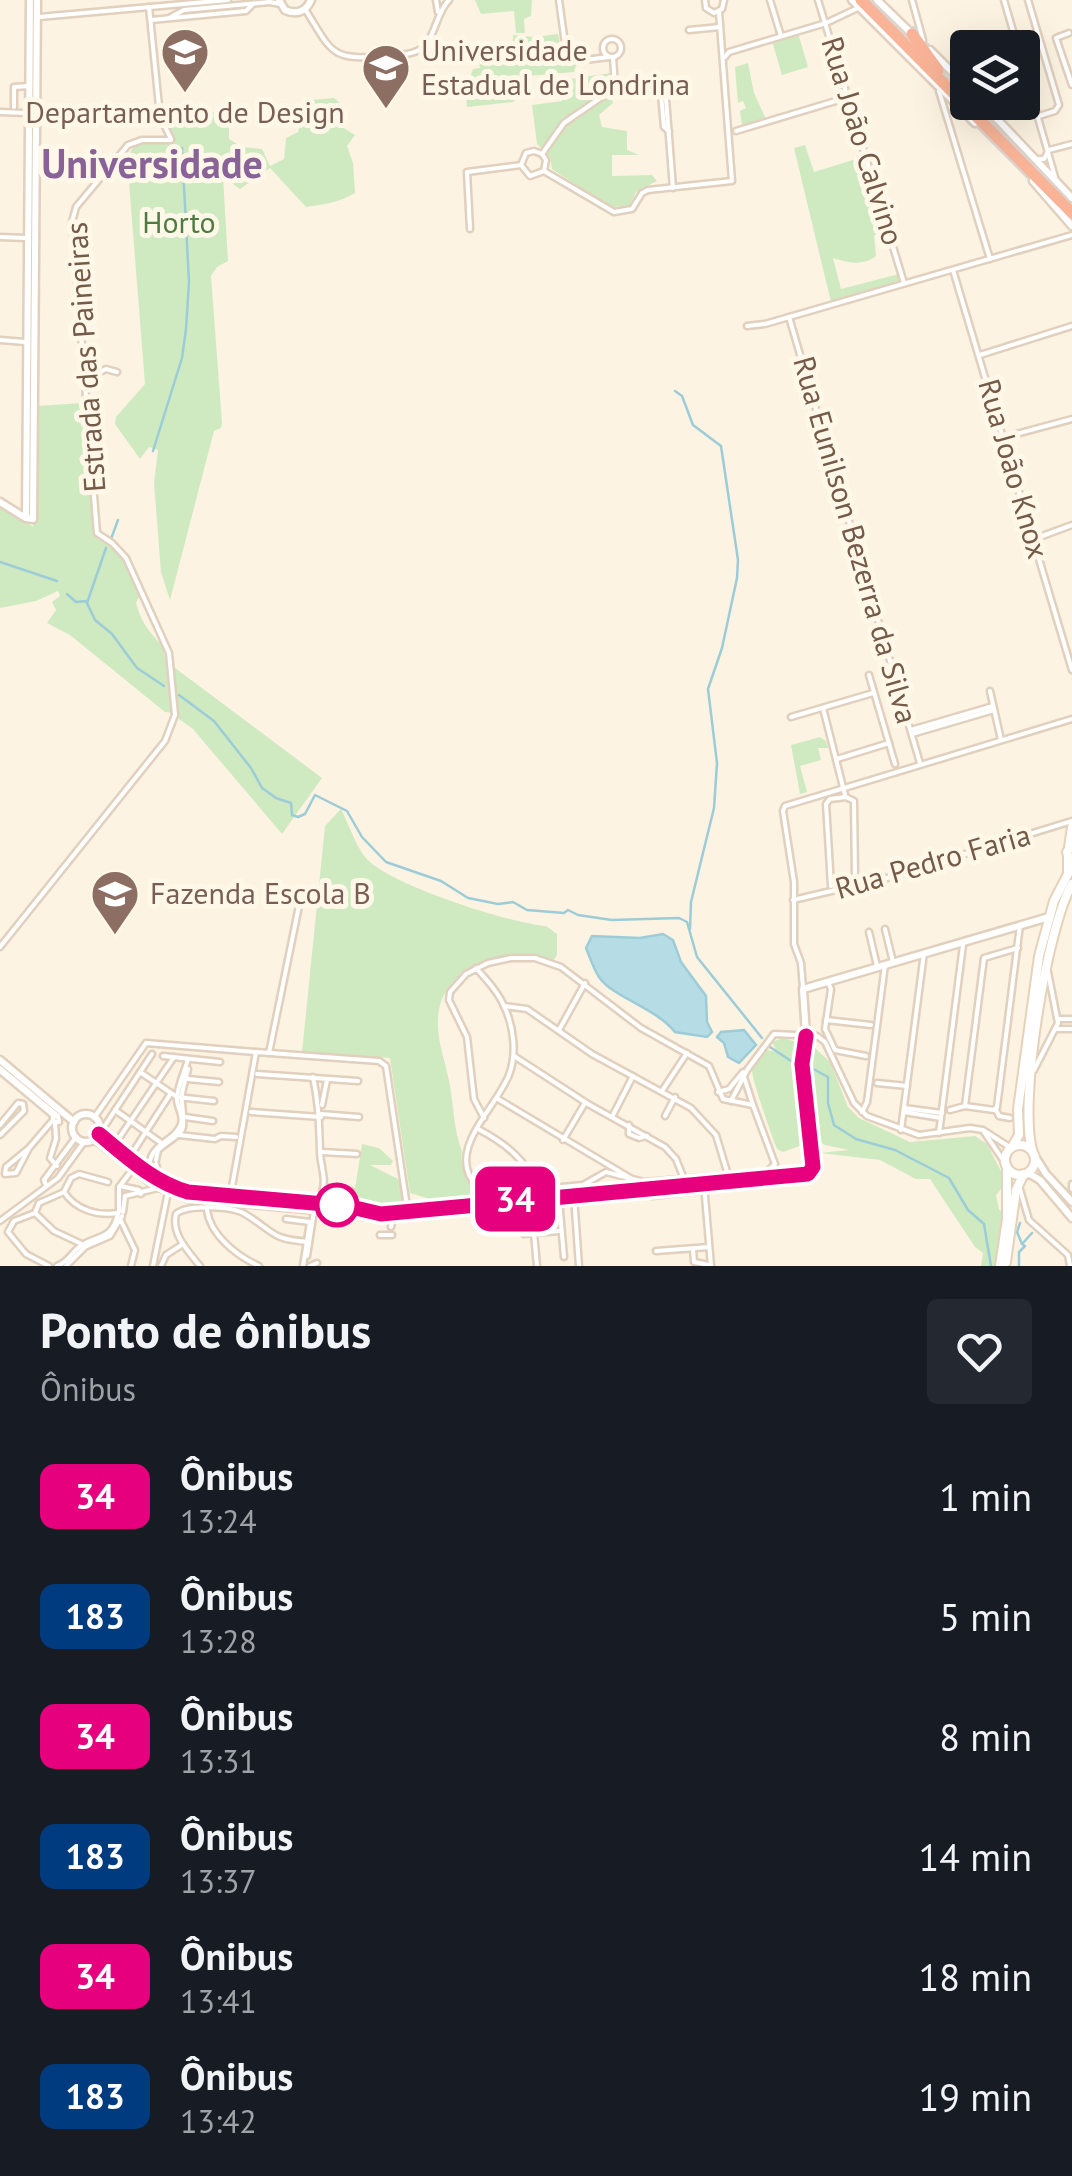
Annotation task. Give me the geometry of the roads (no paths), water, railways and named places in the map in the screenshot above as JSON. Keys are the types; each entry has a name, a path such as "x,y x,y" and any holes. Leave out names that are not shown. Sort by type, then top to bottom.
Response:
{"highway":[{"path":"862,2 921,51 1072,210"},
{"path":"862,2 950,83"},
{"path":"912,34 940,73"},
{"path":"921,51 938,88"},
{"path":"988,120 1046,177 1072,210"}],"main road":[{"path":"1003,1266 1006,1166 1019,1135 1018,1109 1037,968 1068,874 1072,824"},
{"path":"1003,1266 1023,1176 1034,1166 1026,1123 1050,926 1072,884"},
{"path":"1011,1148 1024,1146 1033,1154"},
{"path":"1006,1166 1023,1176"}],"street":[{"path":"0,502 33,519 31,238 37,18 33,0"},
{"path":"33,0 29,86 33,113"},
{"path":"37,18 228,0"},
{"path":"149,7 150,20 184,10 255,3 279,2 290,12 305,9 311,0"},
{"path":"436,0 437,17"},
{"path":"305,9 333,50 352,58 415,52 426,42 449,0"},
{"path":"559,0 567,58 576,61 611,57 616,88"},
{"path":"706,0 709,12 719,12"},
{"path":"770,0 781,36"},
{"name":"Rua João Calvino","path":"818,0 904,283"},
{"path":"852,0 862,2 938,88 1033,181 1072,226"},
{"path":"877,0 912,34 921,51 950,74"},
{"path":"912,0 921,51"},
{"path":"1004,0 1013,30"},
{"path":"1028,0 1037,30"},
{"path":"544,171 611,212 632,209 646,190 731,182 735,154 719,12 724,2"},
{"path":"723,59 729,52 826,23 862,2"},
{"path":"174,5 174,16"},
{"name":"Estrada das Paineiras","path":"0,946 165,741 176,714 170,653 126,558 97,533 72,213 132,142 172,140 161,121 150,20"},
{"path":"689,30 720,27"},
{"path":"1070,33 1056,38 1072,85"},
{"path":"1040,41 1059,105 1056,111 1040,116"},
{"path":"1062,58 1072,55"},
{"path":"542,154 564,123 616,88 660,84 664,128 669,131 673,188"},
{"path":"14,107 12,86 29,86"},
{"path":"938,88 990,258"},
{"path":"736,131 849,96"},
{"path":"0,112 33,113"},
{"path":"1040,119 1055,177"},
{"path":"999,120 1072,198"},
{"path":"1037,159 1044,158 1049,150 1072,144"},
{"path":"521,165 523,156 530,151 542,154"},
{"path":"542,154 544,171"},
{"path":"521,165 530,176 544,171"},
{"path":"470,230 466,173 521,165"},
{"path":"747,326 1072,235"},
{"path":"0,237 31,238"},
{"name":"Rua João Knox","path":"953,270 1072,670"},
{"name":"Rua Eunilson Bezerra da Silva","path":"789,317 920,764"},
{"path":"980,355 1072,326"},
{"path":"0,340 31,342"},
{"path":"84,380 106,369 117,372"},
{"path":"1005,437 1072,419"},
{"path":"1034,539 1072,526"},
{"path":"870,675 896,764"},
{"path":"990,691 1002,740"},
{"path":"791,717 874,692"},
{"path":"822,708 846,798"},
{"path":"911,732 993,708"},
{"path":"652,1196 811,1172 802,1064 806,1036 801,963 794,944 794,882 782,811 789,804 843,783 854,784 1072,719"},
{"path":"837,758 889,743"},
{"path":"831,886 826,804 830,799 846,798 854,803 855,878"},
{"name":"Rua Pedro Faria","path":"793,900 887,878 1072,824"},
{"path":"269,1053 301,896"},
{"path":"802,993 830,981 1034,921 1050,926"},
{"path":"1010,1118 998,1115 996,1110 1017,945 1016,926"},
{"path":"862,1112 868,1102 885,964 884,929"},
{"path":"869,932 885,964"},
{"path":"939,1133 963,942"},
{"path":"965,1106 984,958 1017,945"},
{"path":"901,1130 924,953"},
{"path":"1031,1079 1058,1019 1048,956"},
{"path":"484,1118 474,1100 467,1037 449,1000 452,986 476,968 511,958 535,958 561,967 642,1028 710,1066 722,1099 753,1105"},
{"path":"476,968 504,1006 513,1032 514,1056 507,1080 467,1149 464,1162 478,1188 498,1193 588,1184 602,1172 615,1171"},
{"path":"830,981 834,984 825,1030 836,1051 866,1056"},
{"path":"559,1030 585,983"},
{"path":"504,1006 527,1009 592,1054 675,1098 710,1126 724,1154 728,1175"},
{"path":"1058,1019 1072,1019"},
{"path":"826,1020 871,1025"},
{"path":"1056,1029 1072,1029"},
{"path":"718,1092 728,1089 744,1073 774,1034 819,1037 862,1112 920,1135 980,1129 1011,1148"},
{"path":"94,1118 146,1043 384,1063 408,1213"},
{"path":"232,1197 256,1052"},
{"path":"662,1091 687,1053"},
{"path":"106,1124 152,1054"},
{"path":"163,1056 220,1062"},
{"path":"514,1056 671,1152 684,1179"},
{"path":"117,1141 174,1057"},
{"path":"133,1152 177,1096 189,1059"},
{"path":"1,1071 74,1122"},
{"path":"1,1071 58,1121"},
{"path":"1,1071 58,1121"},
{"path":"140,1072 177,1096 214,1101"},
{"path":"496,1098 636,1182 767,1172 774,1168 775,1160 744,1073"},
{"path":"731,1103 744,1073"},
{"path":"258,1074 358,1081"},
{"path":"613,1116 633,1076"},
{"path":"185,1078 219,1082"},
{"path":"307,1241 320,1196 320,1114 313,1078"},
{"path":"320,1114 327,1079"},
{"path":"878,1082 907,1086"},
{"path":"23,1104 30,1096"},
{"path":"177,1096 186,1117 179,1135"},
{"path":"177,1096 180,1126 152,1152 160,1185 168,1192 188,1198 320,1196 350,1191"},
{"path":"664,1116 675,1098"},
{"path":"564,1140 586,1103"},
{"path":"0,1126 11,1109 23,1104"},
{"path":"0,1136 20,1119 23,1104"},
{"path":"950,1110 965,1106 996,1110"},
{"path":"114,1110 163,1144"},
{"path":"904,1110 942,1115"},
{"path":"251,1112 359,1117"},
{"path":"80,1139 73,1130 74,1122 84,1115 94,1118 100,1126 97,1137"},
{"path":"186,1117 213,1121"},
{"path":"26,1151 16,1173 5,1174 6,1166 58,1121"},
{"path":"57,1166 50,1158 58,1121"},
{"path":"478,1129 507,1145 540,1189"},
{"path":"980,1129 1006,1166"},
{"path":"163,1144 179,1135 215,1140 221,1136 236,1138"},
{"path":"97,1137 148,1182 232,1197"},
{"path":"48,1187 43,1180 80,1139 97,1137 152,1164 160,1185"},
{"path":"0,1221 64,1171 80,1139"},
{"path":"320,1152 357,1154"},
{"path":"1033,1154 1072,1202"},
{"path":"131,1266 135,1250 120,1215 120,1186 132,1170"},
{"path":"0,1236 8,1232 14,1221 35,1213 39,1203 64,1192 70,1179 78,1174 108,1182"},
{"path":"1070,1266 1068,1255 1025,1213 1023,1176 1041,1181 1072,1218"},
{"path":"140,1192 148,1182"},
{"path":"57,1266 85,1245 107,1235 120,1215 124,1197 160,1185"},
{"path":"120,1186 140,1192"},
{"path":"320,1196 344,1209 394,1215 514,1200 704,1187"},
{"path":"692,1248 692,1258 700,1266 711,1266 704,1187"},
{"path":"64,1192 83,1208 120,1215"},
{"path":"153,1266 168,1192"},
{"path":"320,1196 344,1209"},
{"path":"574,1198 579,1266"},
{"path":"514,1200 520,1206 550,1204 559,1199"},
{"path":"559,1199 564,1258"},
{"path":"550,1204 560,1214"},
{"path":"200,1266 174,1225 180,1210 187,1206 242,1212 271,1234 307,1241"},
{"path":"207,1208 208,1218 222,1239 259,1266"},
{"path":"35,1213 54,1231 85,1245"},
{"path":"390,1227 394,1215"},
{"path":"286,1219 310,1222 307,1266 318,1264"},
{"path":"524,1234 560,1231"},
{"path":"8,1232 26,1254 49,1266"},
{"path":"534,1233 537,1266"},
{"path":"380,1234 392,1234"},
{"path":"161,1266 166,1255 183,1244"},
{"path":"66,1266 75,1263 85,1245"},
{"path":"656,1251 710,1247"}],"water":[{"path":"663,934 673,940 681,962 706,996 707,1022 712,1032 707,1037 675,1032 657,1016 614,991 599,977 586,948 592,936 640,938"},
{"path":"744,1030 756,1045 739,1063 728,1057 724,1043 717,1037 721,1032"}],"waterway":[{"path":"153,451 182,358 186,329 189,282 182,148"},
{"path":"675,391 682,396 693,425 721,446 738,560 722,648 708,689 717,763 714,808 691,902 690,929"},
{"path":"111,539 118,520"},
{"path":"87,603 106,548"},
{"path":"0,562 57,581"},
{"path":"67,594 76,602 86,601 95,620 112,634 137,668 164,686"},
{"path":"179,695 214,721 262,788 291,803 292,815 305,814 315,795 347,811 362,837 386,862 441,881 468,898 498,904 513,902 527,910 568,910 612,920 679,918 687,922 697,957 762,1038"},
{"path":"770,1047 794,1063"},
{"path":"806,1065 828,1077 828,1103 834,1125 856,1139 895,1150 949,1178 968,1210 984,1224 991,1266"},
{"path":"1020,1223 1017,1232 1022,1244"},
{"path":"1019,1266 1019,1252 1025,1246 1022,1244 1032,1233"}],"place":[{"name":"Departamento de Design","path":"185,94"},
{"name":"Universidade Estadual de Londrina","path":"386,110"},
{"name":"Fazenda Escola B","path":"115,936"}],"district":[{"name":"Universidade","path":"152,164"}],"park label":[{"name":"Horto","path":"179,223"}]}
